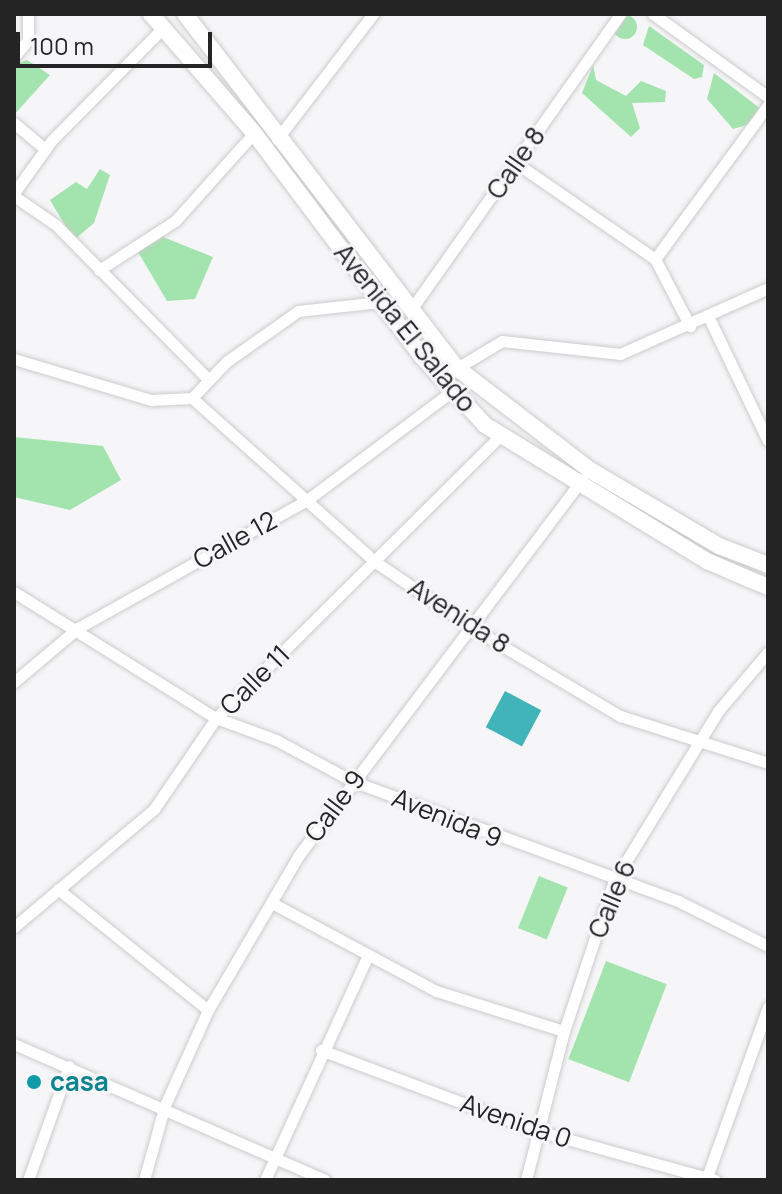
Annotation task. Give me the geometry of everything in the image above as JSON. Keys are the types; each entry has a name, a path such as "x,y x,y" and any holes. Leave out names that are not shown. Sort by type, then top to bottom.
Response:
{"main road":[{"name":"Avenida El Salado","path":"151,14 161,30 254,133 451,392 501,435 579,484 707,561 768,587"},
{"name":"Avenida El Salado","path":"185,14 277,139 457,368 590,470 719,546 768,565"}],"street":[{"path":"14,57 28,40 28,14"},
{"path":"277,139 373,14"},
{"name":"Calle 8","path":"410,311 620,14"},
{"path":"653,14 768,97"},
{"path":"161,30 45,149 14,195 99,270 207,378"},
{"path":"655,259 768,105"},
{"path":"14,123 45,149"},
{"path":"99,270 175,221 254,133"},
{"path":"516,163 655,259 690,326"},
{"path":"457,368 502,341 620,354 709,318 768,288"},
{"path":"14,359 151,400 192,398 207,378 298,311 380,302"},
{"path":"709,318 768,441"},
{"name":"Calle 12","path":"14,682 78,628 307,500 451,392"},
{"name":"Avenida 8","path":"192,398 374,561 474,629 620,716 698,745 768,763"},
{"name":"Calle 11","path":"14,927 154,809 216,718 501,435"},
{"name":"Calle 9","path":"144,1180 165,1105 208,1010 272,903 352,781 474,629 590,470"},
{"name":"Avenida 9","path":"14,592 78,628 216,718 276,740 352,781 614,881 678,901 768,946"},
{"name":"Calle 6","path":"526,1180 564,1031 614,881 698,745 768,652"},
{"path":"58,889 208,1010"},
{"path":"272,903 463,1002 564,1031"},
{"path":"265,1180 271,1155 368,955"},
{"path":"709,1179 768,1007"},
{"path":"14,1044 165,1105 325,1180"},
{"name":"Avenida 0","path":"321,1050 538,1131 709,1179"},
{"path":"28,1180 69,1066"}],"green space":[{"path":"625,15 633,19 637,27 633,35 625,39 617,35 613,27 617,19"},
{"path":"649,26 704,65 702,77 694,79 643,45"},
{"path":"27,60 50,75 14,115 14,65"},
{"path":"593,65 596,80 626,96 641,81 666,91 665,102 632,103 640,128 631,137 582,93"},
{"path":"714,73 761,109 750,124 733,129 707,99"},
{"path":"100,169 110,175 94,223 74,240 50,200 76,182 87,189"},
{"path":"163,237 213,257 195,299 167,301 138,252"},
{"path":"14,437 103,446 121,480 70,510 14,497"},
{"path":"539,876 568,888 547,940 518,928"},
{"path":"606,961 667,984 629,1082 568,1059"}],"water":[{"path":"505,691 541,710 522,746 486,727"}],"place":[{"name":"casa","path":"34,1082"}]}
